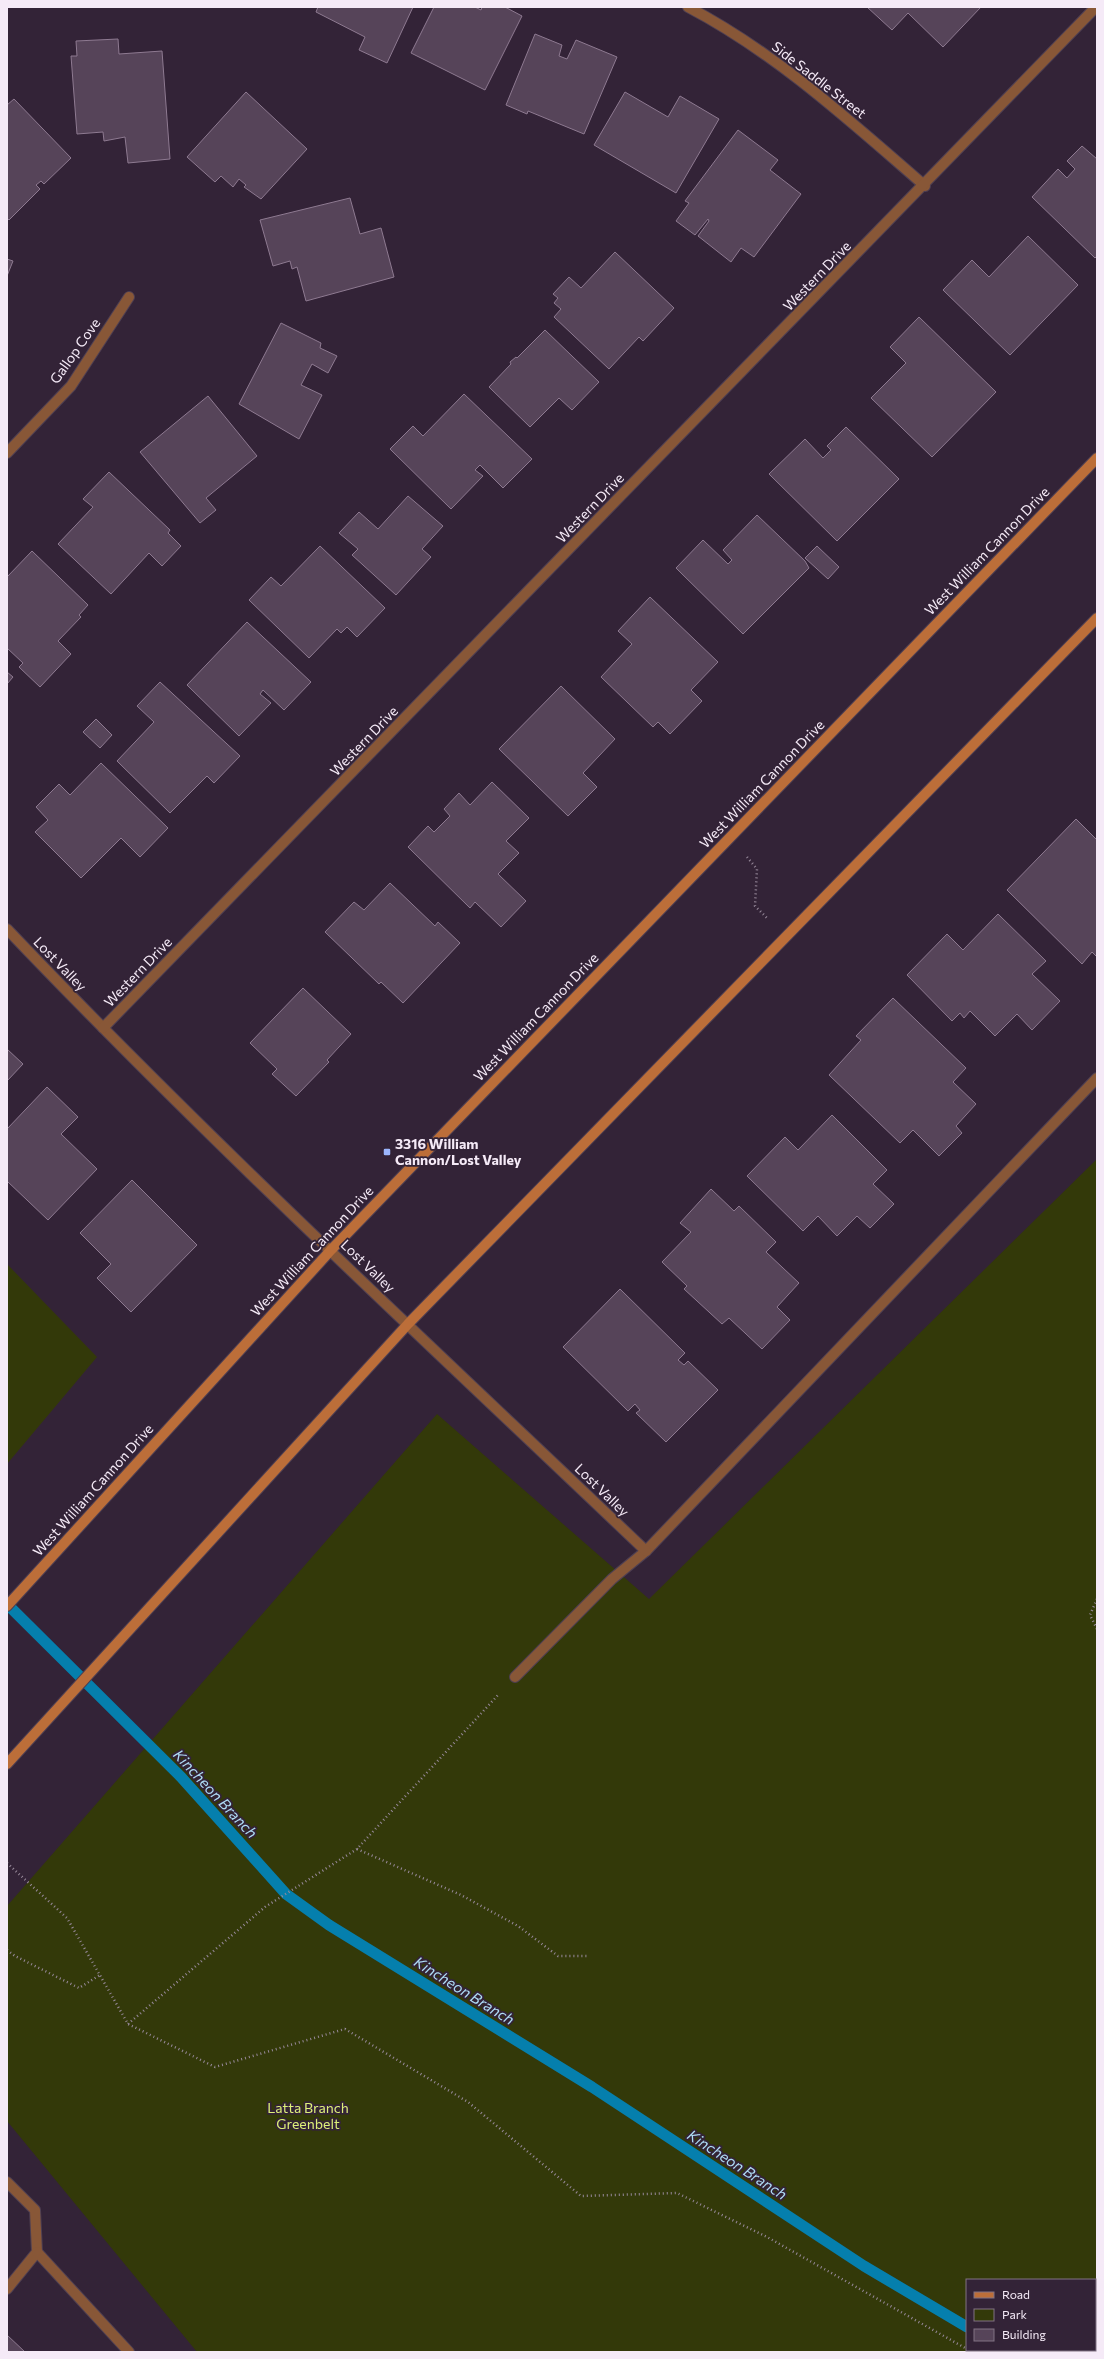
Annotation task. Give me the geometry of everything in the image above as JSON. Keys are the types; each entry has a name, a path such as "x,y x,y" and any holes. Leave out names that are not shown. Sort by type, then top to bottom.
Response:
{"main road":[{"name":"West William Cannon Drive","path":"7,1606 331,1250 1097,458"},
{"path":"7,1764 408,1324 1097,618"}],"street":[{"name":"Side Saddle Street","path":"688,7 724,26 801,80 925,186"},
{"name":"Western Drive","path":"103,1028 925,186 1096,7"},
{"name":"Gallop Cove","path":"7,454 71,386 129,296"},
{"name":"Lost Valley","path":"7,929 103,1028 331,1250 646,1551"},
{"path":"515,1677 612,1579 646,1551 1097,1078"},
{"path":"7,2182 35,2210 37,2252 129,2352"},
{"path":"7,2289 37,2252"}],"path":[{"path":"744,854 757,869 755,906 768,919"},
{"path":"1097,1599 1090,1615 1097,1629"},
{"path":"128,2024 265,1907 357,1849 515,1677"},
{"path":"357,1849 461,1895 518,1926 558,1956 587,1956"},
{"path":"7,1863 67,1918 128,2024 215,2067 345,2029 468,2102 581,2196 677,2194 767,2237 966,2348"},
{"path":"7,1950 15,1956 79,1988 100,1975"}],"green space":[{"name":"Latta Branch Greenbelt","path":"1097,1159 1097,2352 197,2352 7,2121 7,1906 437,1414 649,1599"},
{"path":"7,1264 97,1357 7,1464"}],"building":[{"path":"318,7 413,7 387,63 359,50 365,37 316,12"},
{"path":"434,7 475,7 481,10 482,7 505,7 522,16 485,90 411,53"},
{"path":"867,7 981,7 943,47 908,13 892,30"},
{"path":"535,34 562,45 559,56 567,59 576,40 617,57 584,134 528,111 527,114 506,105"},
{"path":"118,39 119,54 162,51 170,159 128,163 125,137 104,141 103,132 77,134 71,56 77,56 76,41"},
{"path":"246,92 307,149 261,199 244,187 246,185 239,179 233,187 221,176 215,182 187,157"},
{"path":"625,92 668,117 680,96 719,119 676,193 594,145"},
{"path":"14,99 71,158 44,184 41,181 36,185 40,189 9,220 7,218 7,105"},
{"path":"738,130 778,160 770,170 801,194 754,257 741,248 731,262 698,236 709,221 708,219 695,235 676,221 689,203 685,201"},
{"path":"1082,146 1097,159 1097,256 1095,258 1032,197 1058,169 1067,178 1075,169 1067,161"},
{"path":"350,198 360,234 381,228 394,277 306,301 297,267 292,269 290,261 273,266 260,220"},
{"path":"1028,236 1078,285 1010,355 943,290 972,260 989,277"},
{"path":"615,252 674,308 643,341 639,337 609,369 554,317 561,309 554,303 558,298 553,294 569,277 581,288"},
{"path":"7,259 13,261 7,276"},
{"path":"919,317 996,392 932,457 871,398 906,363 890,347"},
{"path":"281,323 321,343 320,348 337,356 328,373 312,364 301,385 322,395 299,439 239,404"},
{"path":"545,330 599,382 572,410 559,398 530,427 489,387 511,364 510,362 516,357 517,358"},
{"path":"464,394 532,459 503,488 480,465 475,470 483,476 451,509 390,449 413,426 423,436"},
{"path":"208,396 257,456 206,498 216,510 200,523 140,452"},
{"path":"846,427 899,479 837,541 769,474 805,439 823,458 831,450 827,446"},
{"path":"109,472 170,530 168,533 181,546 162,566 149,553 111,594 58,544 93,507 83,499"},
{"path":"408,496 443,526 422,549 431,557 396,595 352,555 358,549 339,533 359,512 378,529"},
{"path":"757,515 805,561 809,568 743,634 676,568 703,540 728,564 732,560 723,550"},
{"path":"320,546 385,608 357,637 347,627 341,633 337,629 309,658 249,600 271,577 281,586"},
{"path":"817,546 839,567 828,579 805,558"},
{"path":"32,551 88,605 79,615 81,617 58,641 71,654 40,687 19,667 23,663 7,648 7,577"},
{"path":"650,597 718,662 691,690 702,701 670,734 658,722 653,727 601,677 632,644 618,631"},
{"path":"247,622 311,682 284,710 263,690 260,694 271,703 239,736 187,685"},
{"path":"7,672 13,677 7,684"},
{"path":"160,682 240,756 214,783 207,776 170,813 117,761 154,722 137,706"},
{"path":"561,686 615,739 583,773 597,787 568,816 499,749"},
{"path":"96,719 112,735 100,748 83,732"},
{"path":"101,763 168,828 140,857 121,838 81,878 35,832 48,820 36,807 59,784 70,795"},
{"path":"492,782 529,818 506,841 519,853 498,874 526,901 501,927 475,902 470,908 408,847 428,826 434,832 450,816 444,809 459,793 470,805"},
{"path":"1076,819 1097,840 1097,957 1092,952 1082,964 1007,890"},
{"path":"390,883 435,926 438,922 460,943 403,1003 381,982 379,984 325,932 354,902 364,910"},
{"path":"998,914 1046,961 1032,974 1060,1001 1032,1030 1017,1014 995,1036 970,1011 964,1018 960,1013 952,1021 907,975 947,934 963,950"},
{"path":"303,988 351,1034 327,1060 329,1062 296,1096 272,1074 277,1069 250,1043"},
{"path":"893,998 966,1068 953,1082 976,1104 956,1126 962,1133 939,1156 913,1130 900,1143 829,1075 861,1040 856,1036"},
{"path":"7,1049 23,1064 7,1081"},
{"path":"47,1087 78,1117 61,1134 97,1169 48,1220 7,1181 7,1129"},
{"path":"832,1115 887,1170 873,1184 894,1204 870,1228 857,1216 837,1236 818,1216 803,1231 747,1176 785,1137 798,1150"},
{"path":"132,1180 197,1245 131,1312 97,1278 111,1264 80,1233"},
{"path":"711,1189 734,1211 739,1206 776,1242 766,1252 799,1283 777,1307 790,1320 762,1349 729,1318 722,1324 684,1289 687,1286 662,1262 691,1232 680,1223"},
{"path":"620,1289 685,1353 678,1360 684,1365 688,1361 718,1390 666,1442 636,1413 640,1410 635,1404 628,1411 563,1347"},
{"path":"7,2335 25,2352 7,2352"}],"waterway":[{"name":"Kincheon Branch","path":"7,1604 181,1777 286,1894 329,1925 592,2087 864,2266 966,2326"}],"place":[{"name":"3316 William Cannon/Lost Valley","path":"387,1152"}]}
